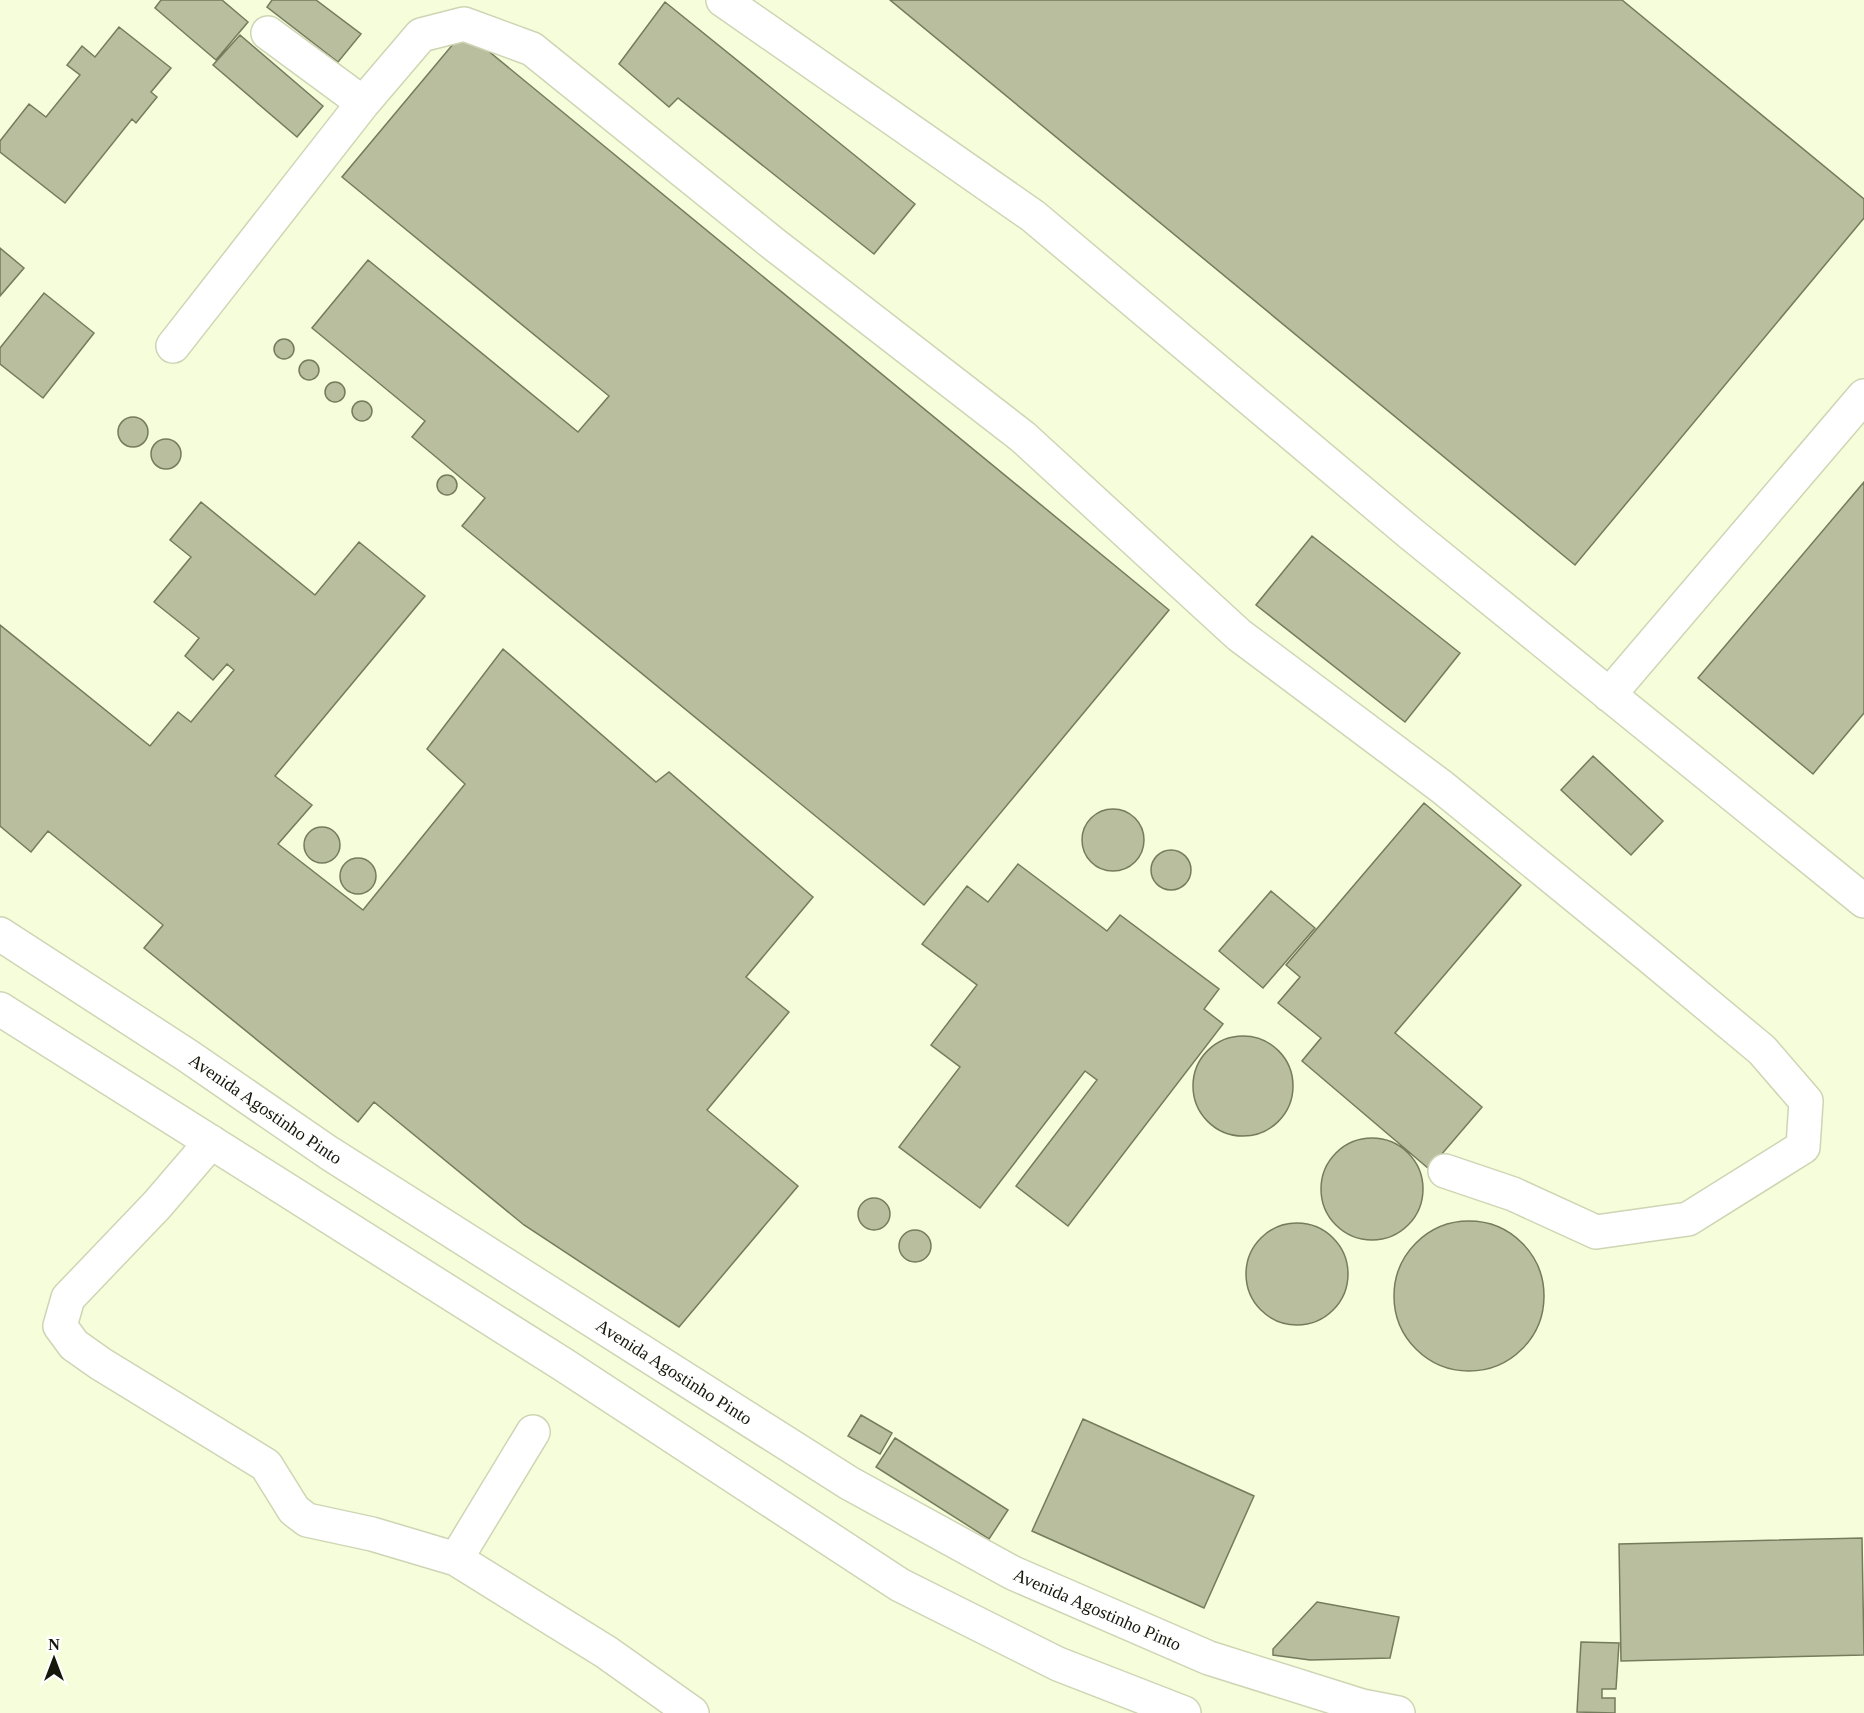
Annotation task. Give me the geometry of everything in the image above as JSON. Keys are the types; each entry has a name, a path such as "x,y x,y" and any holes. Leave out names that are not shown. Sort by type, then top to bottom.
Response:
{"main road":[{"path":"723,0 1033,216 1410,533 1609,695 1859,888"},
{"path":"173,346 363,103 422,35 464,24 532,49 775,245 1023,437 1239,634 1442,787 1649,956 1762,1050 1806,1101 1803,1147 1688,1219 1596,1232 1513,1194 1445,1171"},
{"path":"268,33 363,103"},
{"path":"1609,695 1864,396"},
{"name":"Avenida Agostinho Pinto","path":"0,934 188,1056 329,1153 849,1483 1013,1573 1209,1658 1362,1706 1398,1713"},
{"path":"0,1009 564,1365 900,1585 1058,1664 1184,1713"},
{"path":"211,1142 157,1205 68,1298 60,1326 74,1345 101,1364 266,1465 294,1510 307,1520 372,1534 456,1559 606,1652 692,1713"},
{"path":"456,1559 533,1432"}],"building":[{"path":"161,0 222,0 248,22 216,60 155,8"},
{"path":"272,0 316,0 361,34 338,62 267,7"},
{"path":"890,0 1622,0 1864,199 1864,218 1575,565"},
{"path":"665,2 915,204 874,254 678,98 669,107 619,64"},
{"path":"119,27 171,68 151,92 157,97 136,123 132,119 65,203 0,152 0,141 29,104 46,117 80,75 67,65 82,46 95,57"},
{"path":"464,31 1169,610 924,905 462,526 485,498 412,437 425,421 312,328 368,260 578,432 609,396 342,177"},
{"path":"240,35 323,106 297,137 213,65"},
{"path":"0,248 24,268 0,296"},
{"path":"44,293 94,333 43,398 0,364 0,348"},
{"path":"280,339 288,339 294,345 294,353 288,359 280,359 274,353 274,345"},
{"path":"305,360 313,360 319,366 319,374 313,380 305,380 299,374 299,366"},
{"path":"331,382 339,382 345,388 345,396 339,402 331,402 325,396 325,388"},
{"path":"358,401 366,401 372,407 372,415 366,421 358,421 352,415 352,407"},
{"path":"133,417 144,421 148,432 144,443 133,447 122,443 118,432 122,421"},
{"path":"166,439 177,443 181,454 177,465 166,469 155,465 151,454 155,443"},
{"path":"443,475 451,475 457,481 457,489 451,495 443,495 437,489 437,481"},
{"path":"1864,482 1864,713 1813,774 1698,678"},
{"path":"201,502 315,595 359,542 425,596 275,776 312,805 278,844 363,910 465,784 427,749 503,649 656,782 669,772 813,897 746,977 789,1012 707,1110 798,1186 679,1327 524,1225 374,1102 358,1122 144,948 163,925 48,831 31,852 0,826 0,625 150,746 178,712 191,722 234,670 227,664 213,680 185,656 199,638 154,602 191,557 170,540"},
{"path":"1312,536 1460,653 1405,722 1256,605"},
{"path":"1593,756 1663,821 1631,855 1561,790"},
{"path":"1424,803 1521,885 1395,1033 1482,1107 1429,1169 1302,1061 1321,1038 1278,1003 1300,977 1286,965"},
{"path":"1107,809 1119,809 1135,818 1142,828 1144,840 1142,852 1135,862 1119,871 1107,871 1096,866 1087,857 1082,846 1082,834 1087,823 1096,814"},
{"path":"322,827 335,832 340,845 335,858 322,863 309,858 304,845 309,832"},
{"path":"1171,850 1185,856 1191,870 1185,884 1171,890 1157,884 1151,870 1157,856"},
{"path":"358,858 371,863 376,876 371,889 358,894 345,889 340,876 345,863"},
{"path":"1018,864 1107,931 1120,915 1219,989 1204,1009 1223,1024 1068,1226 1016,1186 1097,1080 1085,1071 980,1208 899,1147 960,1067 931,1045 977,985 922,944 967,886 988,902"},
{"path":"1271,891 1315,928 1263,988 1219,951"},
{"path":"1243,1036 1262,1040 1278,1051 1289,1067 1293,1086 1289,1105 1278,1121 1262,1132 1243,1136 1224,1132 1208,1121 1197,1105 1193,1086 1197,1067 1208,1051 1224,1040"},
{"path":"1372,1138 1391,1142 1408,1153 1419,1170 1423,1189 1419,1208 1408,1225 1391,1236 1372,1240 1353,1236 1336,1225 1325,1208 1321,1189 1325,1170 1336,1153 1353,1142"},
{"path":"874,1198 885,1203 890,1214 885,1225 874,1230 863,1225 858,1214 863,1203"},
{"path":"1469,1221 1498,1226 1511,1233 1522,1243 1532,1254 1539,1267 1544,1296 1539,1325 1532,1338 1522,1349 1511,1359 1498,1366 1469,1371 1440,1366 1427,1359 1416,1349 1406,1338 1399,1325 1394,1296 1399,1267 1406,1254 1416,1243 1427,1233 1440,1226"},
{"path":"1297,1223 1317,1227 1333,1238 1344,1254 1348,1274 1344,1294 1333,1310 1317,1321 1297,1325 1277,1321 1261,1310 1250,1294 1246,1274 1250,1254 1261,1238 1277,1227"},
{"path":"915,1230 926,1235 931,1246 926,1257 915,1262 904,1257 899,1246 904,1235"},
{"path":"861,1415 892,1433 880,1454 848,1436"},
{"path":"1083,1419 1254,1496 1204,1608 1032,1531"},
{"path":"895,1438 1008,1510 989,1539 876,1467"},
{"path":"1862,1538 1864,1655 1621,1661 1619,1544"},
{"path":"1317,1602 1399,1617 1390,1658 1310,1660 1273,1655 1273,1649"},
{"path":"1581,1642 1619,1643 1616,1689 1602,1689 1602,1698 1615,1698 1615,1713 1577,1712"}]}
